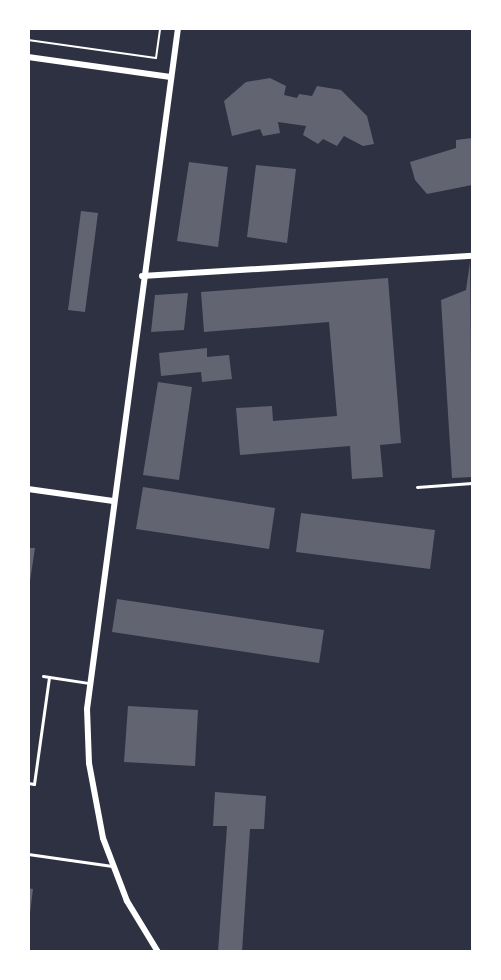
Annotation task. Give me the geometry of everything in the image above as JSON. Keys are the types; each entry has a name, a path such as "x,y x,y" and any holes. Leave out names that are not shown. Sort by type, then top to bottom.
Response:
{"street":[{"path":"158,951 127,901 112,866 88,763 89,683 142,276 178,28"},
{"path":"28,57 171,77"},
{"path":"142,276 472,256"},
{"path":"28,489 112,501"}],"lane":[{"path":"417,487 472,483"},
{"path":"43,676 89,683"},
{"path":"28,783 34,784 49,677"},
{"path":"28,854 112,866"}],"path":[{"path":"28,40 156,58 160,28"}],"building":[{"path":"270,78 286,86 284,95 297,98 299,94 312,96 317,86 341,90 367,116 374,144 363,146 344,136 337,146 323,139 318,144 303,135 306,126 278,122 280,133 263,136 260,129 232,136 224,101 246,82"},
{"path":"472,138 472,185 427,194 415,180 410,162 456,148 456,140"},
{"path":"189,162 228,167 218,247 177,241"},
{"path":"256,165 296,169 287,243 247,237"},
{"path":"81,211 98,213 85,312 68,310"},
{"path":"470,262 472,477 452,478 441,300 466,290"},
{"path":"388,278 401,443 380,445 383,477 352,479 350,446 240,455 236,408 272,406 273,421 337,416 329,322 204,332 201,292"},
{"path":"188,293 184,330 151,332 155,295"},
{"path":"207,348 207,357 229,355 232,379 202,382 201,372 161,376 159,353"},
{"path":"158,382 192,387 179,480 143,475"},
{"path":"143,487 275,508 269,549 136,529"},
{"path":"301,513 435,530 430,569 296,552"},
{"path":"28,548 35,548 30,581 28,581"},
{"path":"117,599 324,630 319,663 112,632"},
{"path":"128,706 198,710 195,766 124,762"},
{"path":"215,792 266,796 264,829 250,829 242,952 218,952 227,826 213,826"},
{"path":"28,888 33,889 30,913 28,913"}]}
